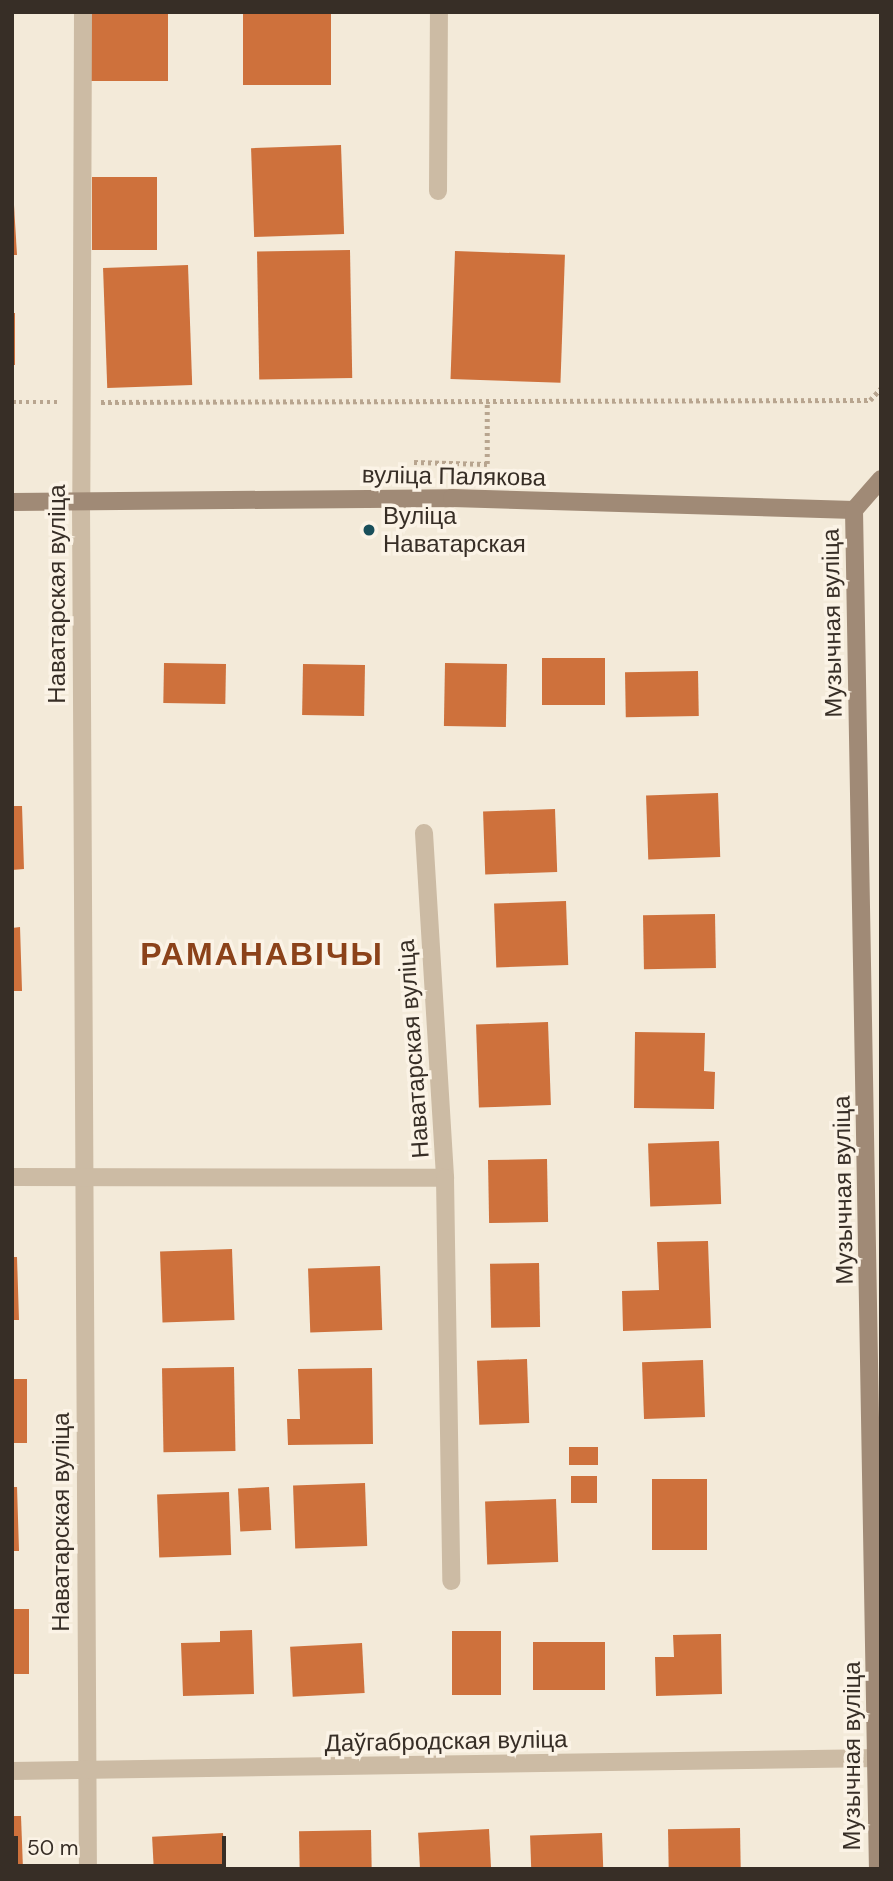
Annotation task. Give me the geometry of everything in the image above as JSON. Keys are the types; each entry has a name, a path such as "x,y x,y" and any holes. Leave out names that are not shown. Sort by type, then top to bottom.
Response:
{"street":[{"name":"Наватарская вуліца","path":"83,12 81,502 88,1869"},
{"path":"438,191 439,12"},
{"path":"854,510 881,479"},
{"name":"вуліца Палякова","path":"12,502 452,498 854,510"},
{"name":"Музычная вуліца","path":"854,510 879,1758 877,1869"},
{"name":"Наватарская вуліца","path":"424,833 445,1178 451,1581"},
{"name":"Наватарская вуліца","path":"12,1177 84,1175 445,1178"},
{"name":"Даўгабродская вуліца","path":"12,1771 879,1758"}],"path":[{"path":"93,402 870,400 881,388"},
{"path":"414,462 487,464 487,401"},
{"path":"12,402 70,402"}],"building":[{"path":"88,12 168,12 168,81 88,81"},
{"path":"243,12 331,12 331,85 243,85"},
{"path":"341,145 344,234 254,237 251,148"},
{"path":"12,172 17,255 12,255"},
{"path":"92,177 157,177 157,250 92,250"},
{"path":"350,250 352,378 259,380 257,252"},
{"path":"455,251 565,255 560,383 451,379"},
{"path":"188,265 192,385 107,388 103,268"},
{"path":"12,313 15,313 15,365 12,365"},
{"path":"542,658 605,658 605,705 542,705"},
{"path":"164,663 226,664 225,704 163,703"},
{"path":"445,663 507,664 506,727 444,726"},
{"path":"303,664 365,665 364,716 302,715"},
{"path":"698,671 699,716 626,717 625,672"},
{"path":"718,793 720,857 648,859 646,796"},
{"path":"12,806 22,806 24,869 12,870"},
{"path":"555,809 557,872 485,874 483,812"},
{"path":"566,901 568,965 496,967 494,904"},
{"path":"715,914 716,968 644,969 643,915"},
{"path":"20,927 22,991 12,991 12,928"},
{"path":"548,1022 551,1105 479,1107 476,1025"},
{"path":"635,1032 705,1033 704,1071 715,1072 714,1109 634,1108"},
{"path":"719,1141 721,1204 650,1206 648,1143"},
{"path":"547,1159 548,1222 489,1223 488,1160"},
{"path":"708,1241 711,1328 623,1331 622,1291 659,1290 657,1242"},
{"path":"232,1249 234,1320 163,1322 160,1252"},
{"path":"12,1257 17,1257 19,1320 12,1320"},
{"path":"539,1263 540,1327 491,1328 490,1264"},
{"path":"380,1266 382,1330 310,1332 308,1269"},
{"path":"527,1359 529,1423 479,1425 477,1361"},
{"path":"703,1360 705,1417 644,1419 642,1362"},
{"path":"234,1367 235,1451 163,1452 162,1368"},
{"path":"372,1368 373,1444 288,1445 287,1419 300,1419 298,1369"},
{"path":"12,1379 27,1379 27,1443 12,1443"},
{"path":"569,1447 598,1447 598,1465 569,1465"},
{"path":"571,1476 597,1476 597,1503 571,1503"},
{"path":"652,1479 707,1479 707,1550 652,1550"},
{"path":"365,1483 367,1546 295,1548 293,1486"},
{"path":"12,1487 17,1487 19,1551 12,1551"},
{"path":"269,1487 271,1530 240,1532 238,1489"},
{"path":"229,1492 231,1555 159,1557 157,1495"},
{"path":"556,1499 558,1562 487,1564 485,1501"},
{"path":"12,1609 29,1609 29,1674 12,1674"},
{"path":"252,1630 254,1694 183,1696 181,1643 220,1642 220,1631"},
{"path":"452,1631 501,1631 501,1695 452,1695"},
{"path":"721,1634 722,1694 656,1696 655,1657 674,1657 673,1635"},
{"path":"533,1642 605,1642 605,1690 533,1690"},
{"path":"362,1643 365,1693 293,1697 290,1647"},
{"path":"12,1816 21,1816 23,1869 12,1869"},
{"path":"740,1828 741,1869 669,1869 668,1829"},
{"path":"489,1829 491,1869 420,1869 418,1833"},
{"path":"371,1830 372,1869 300,1869 299,1831"},
{"path":"223,1833 225,1869 154,1869 152,1837"},
{"path":"602,1833 603,1869 531,1869 530,1836"}],"place":[{"name":"Вуліца Наватарская","path":"369,530"}],"district":[{"name":"РАМАНАВІЧЫ","path":"262,954"}]}
